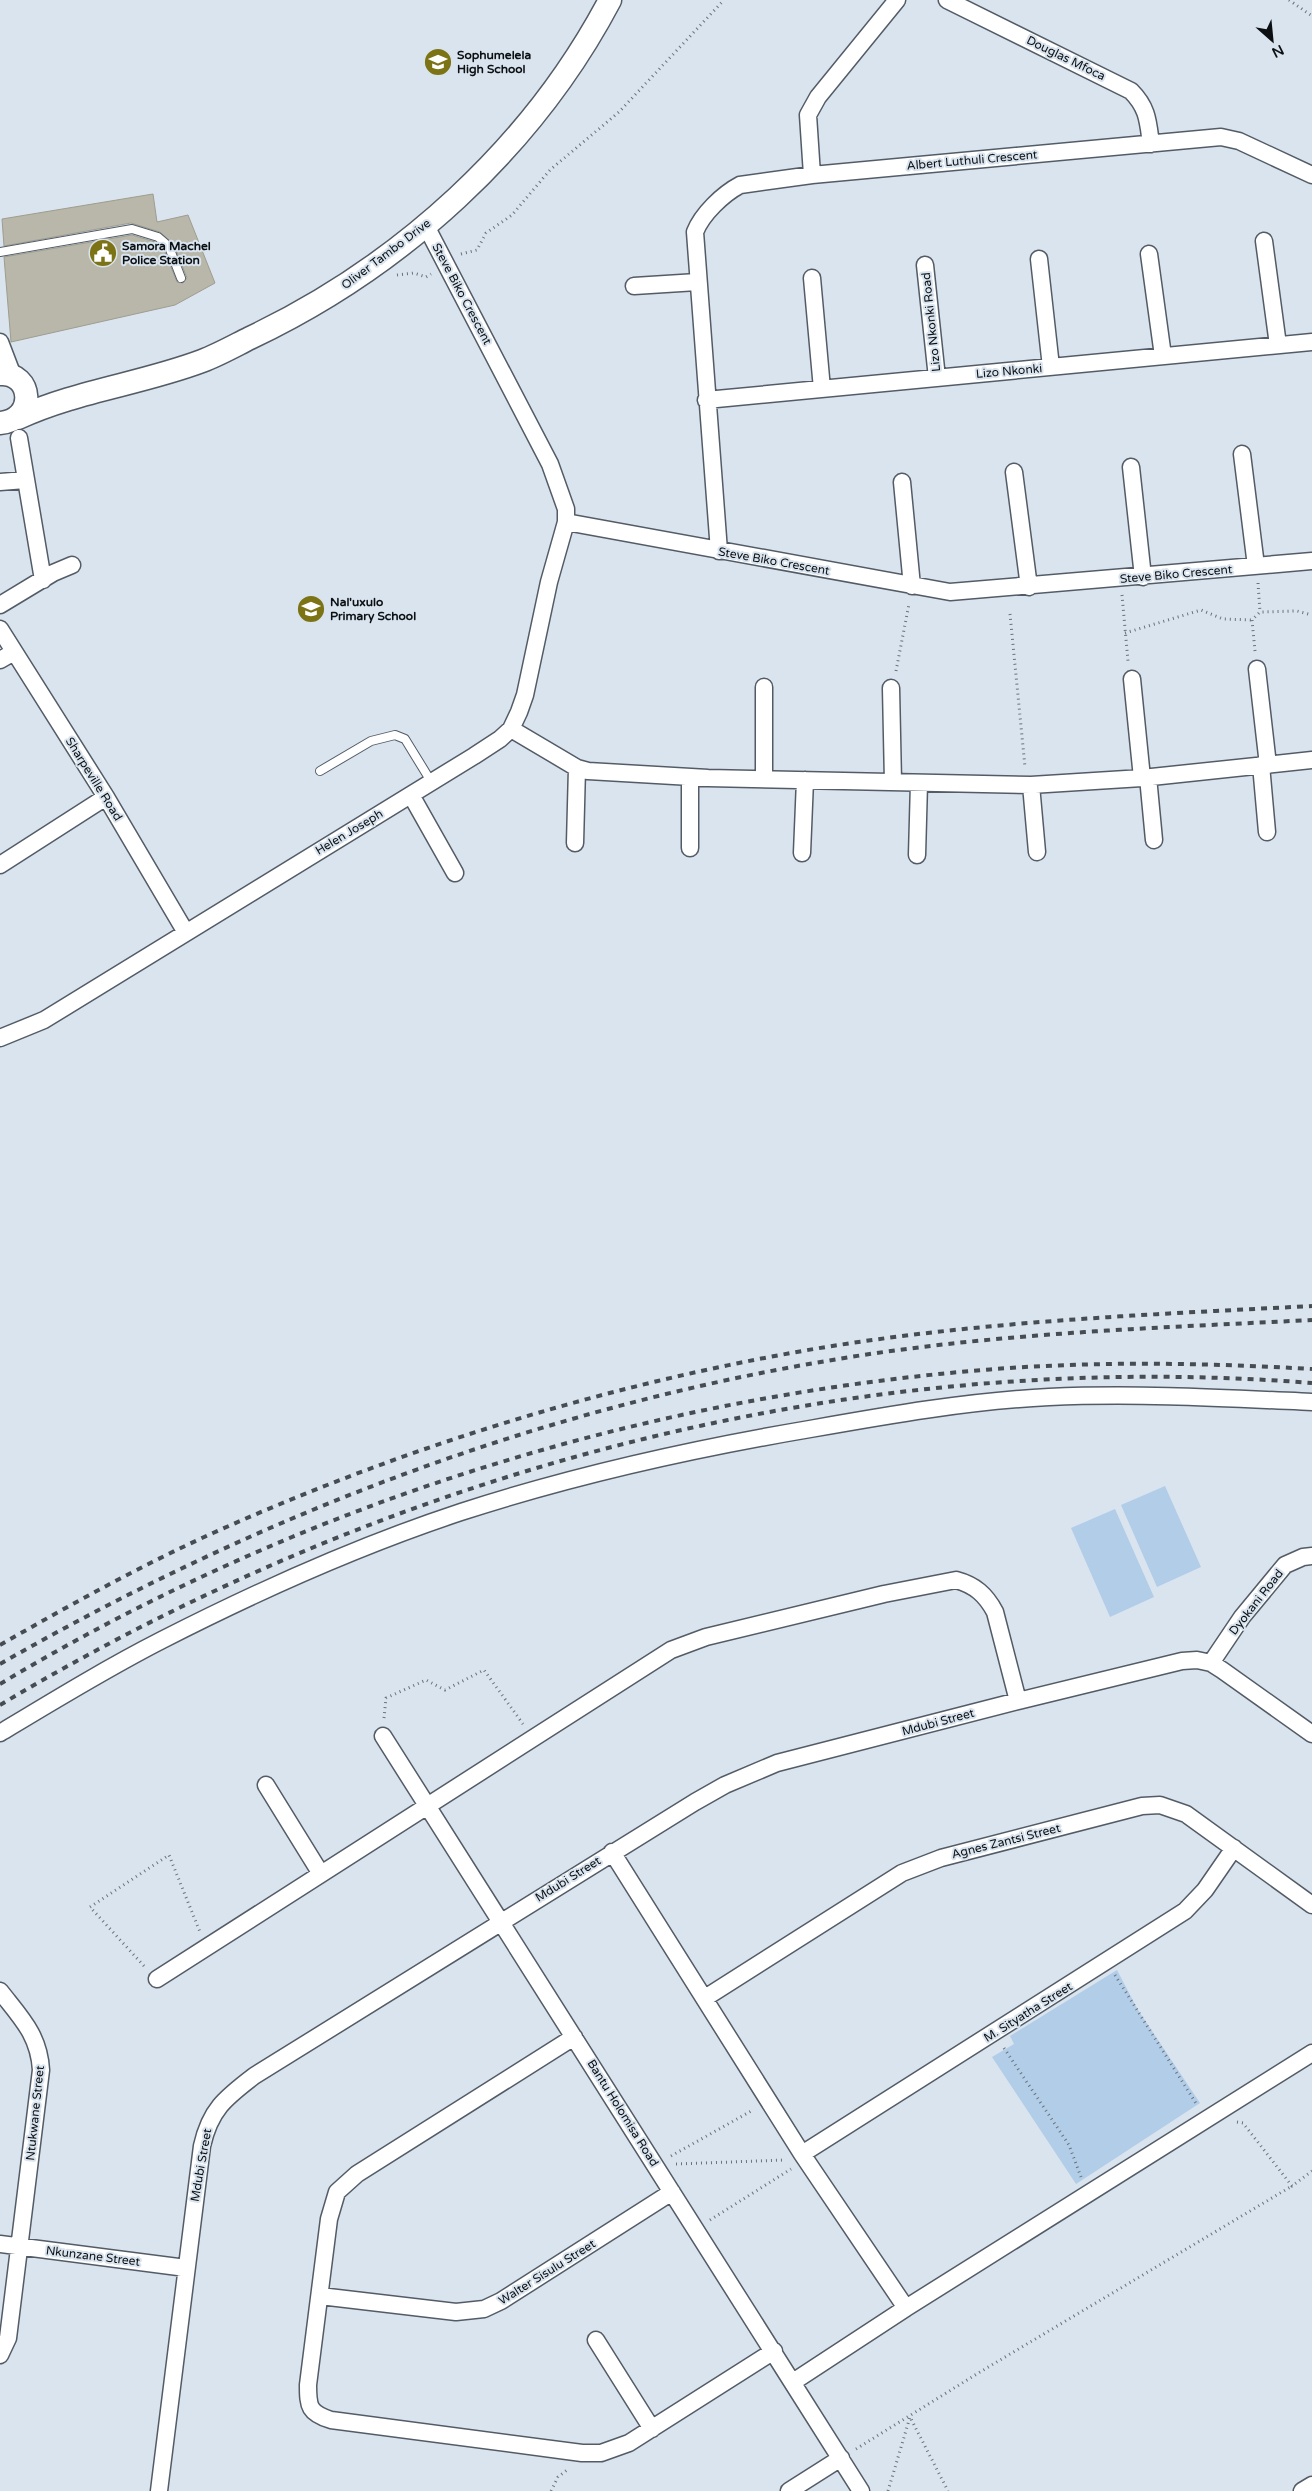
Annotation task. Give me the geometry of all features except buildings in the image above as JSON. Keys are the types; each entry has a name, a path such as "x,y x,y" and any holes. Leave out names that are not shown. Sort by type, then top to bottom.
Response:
{"street":[{"name":"Oliver Tambo Drive","path":"12,426 77,395 136,382 202,361 279,324 326,298 390,254 426,226 468,189 523,128 557,85 597,26 610,0"},
{"path":"812,175 808,114 818,97 897,0"},
{"name":"Douglas Mfoca","path":"947,0 1131,91 1142,102 1147,114 1151,144"},
{"name":"Albert Luthuli Crescent","path":"719,551 706,400 695,232 701,219 731,190 740,185 812,175 1221,137 1231,138 1312,175"},
{"name":"Steve Biko Crescent","path":"426,226 550,464 565,502 566,522 950,592 1029,587 1312,561"},
{"path":"1264,241 1278,345"},
{"path":"1149,254 1163,356"},
{"path":"1039,259 1052,367"},
{"name":"Lizo Nkonki Road","path":"925,265 937,378"},
{"path":"812,278 822,389"},
{"path":"634,286 698,282"},
{"path":"0,342 11,377 25,389 27,400 24,410 12,426 25,480 42,580"},
{"name":"Lizo Nkonki","path":"706,400 1312,342"},
{"name":"Oliver Tambo Drive","path":"11,377 46,391 77,395"},
{"path":"1242,454 1256,566"},
{"path":"1131,467 1143,577"},
{"path":"1014,472 1029,587"},
{"path":"0,482 25,480"},
{"path":"902,482 912,586"},
{"name":"Helen Joseph","path":"0,1038 44,1020 500,739 511,728 525,695 550,582 566,522"},
{"path":"0,605 72,565"},
{"name":"Sharpeville Road","path":"0,628 7,656 106,797 186,931"},
{"path":"1257,669 1264,765 1266,832"},
{"path":"1132,679 1154,840"},
{"path":"764,687 764,779"},
{"path":"891,688 893,782"},
{"path":"511,728 577,768 600,773 690,777 1031,784 1145,778 1312,760"},
{"path":"576,843 577,768"},
{"path":"690,777 690,848"},
{"path":"802,853 805,780"},
{"path":"917,855 919,783"},
{"path":"1031,784 1037,852"},
{"path":"411,795 455,873"},
{"path":"0,865 106,797"},
{"path":"0,1733 160,1641 281,1584 331,1562 460,1513 575,1478 680,1453 930,1408 1049,1397 1168,1396 1312,1402"},
{"name":"Dyokani Road","path":"1211,1663 1242,1617 1285,1565 1303,1557 1312,1556"},
{"path":"157,1979 206,1946 429,1806 629,1675 687,1643 946,1580 956,1580 967,1583 988,1599 995,1612 1018,1700"},
{"name":"Mdubi Street","path":"159,2491 186,2268 206,2126 220,2104 254,2076 501,1920 694,1802 751,1773 777,1764 1018,1700 1182,1661 1197,1660 1211,1663 1312,1734"},
{"name":"Bantu Holomisa Road","path":"383,1736 861,2491"},
{"path":"266,1785 321,1874"},
{"name":"Agnes Zantsi Street","path":"705,1998 902,1873 941,1858 1142,1806 1160,1805 1186,1814 1312,1905"},
{"name":"M. Sityatha Street","path":"804,2157 994,2033 1154,1932 1196,1901 1234,1848"},
{"path":"612,1852 804,2157 906,2308"},
{"name":"Ntukwane Street","path":"0,1991 36,2040 41,2061 8,2338 0,2355"},
{"path":"574,2038 345,2183 332,2202 308,2385 308,2403 319,2416 331,2420 582,2453 601,2453 612,2450 652,2429 774,2351"},
{"path":"793,2382 906,2308 1312,2053"},
{"name":"Walter Sisulu Street","path":"320,2296 456,2312 484,2309 501,2301 672,2192"},
{"name":"Nkunzane Street","path":"0,2244 186,2268"},
{"path":"596,2340 652,2429"},
{"path":"789,2491 841,2458"},
{"path":"1302,2491 1312,2485"}],"lane":[{"path":"0,252 132,229 158,237 169,247 181,278"},
{"path":"320,771 372,741 395,734 405,739 432,782"}],"path":[{"path":"458,255 477,250 486,233 512,215 550,170 619,112 724,0"},
{"path":"1288,0 1312,16"},
{"path":"1256,566 1260,612"},
{"path":"1121,579 1127,658 1132,679"},
{"path":"891,688 902,647 912,586"},
{"path":"1125,633 1201,610 1222,619 1252,620 1260,612 1297,611 1312,614"},
{"path":"1010,614 1024,763 1031,784"},
{"path":"1252,620 1257,669"},
{"path":"383,1736 386,1698 426,1680 445,1690 484,1670 533,1738"},
{"path":"157,1979 90,1907 169,1855 206,1946"},
{"path":"1107,1962 1196,2104 1213,2116 1243,2123 1292,2186"},
{"path":"994,2033 1068,2145 1087,2194"},
{"path":"656,2165 769,2101"},
{"path":"656,2165 804,2157"},
{"path":"696,2229 804,2157"},
{"path":"841,2458 980,2372 1292,2186 1312,2171"},
{"path":"888,2491 910,2417"},
{"path":"910,2417 948,2491"}],"shaded area":[{"path":"1165,1486 1201,1567 1157,1587 1121,1505"},
{"path":"1115,1509 1154,1597 1110,1617 1071,1528"},
{"path":"1117,1970 1138,2010 1200,2103 1076,2184 992,2057 1014,2044 1010,2036"}],"railway":[{"path":"0,1645 132,1572 213,1533 283,1503 425,1449 569,1404 717,1368 855,1342 1050,1321 1312,1306"},
{"path":"0,1664 99,1610 200,1560 302,1514 406,1474 511,1437 618,1406 727,1380 897,1350 1015,1337 1312,1320"},
{"path":"0,1684 115,1620 234,1562 355,1512 480,1469 606,1433 734,1404 864,1383 995,1369 1035,1366 1154,1364 1312,1369"},
{"path":"0,1705 151,1622 307,1550 467,1490 631,1442 798,1407 968,1385 1139,1377 1312,1383"}],"place":[{"name":"Sophumelela High School","path":"438,62"},
{"name":"Samora Machel Police Station","path":"103,253"},
{"name":"Nal'uxulo Primary School","path":"311,609"}]}
